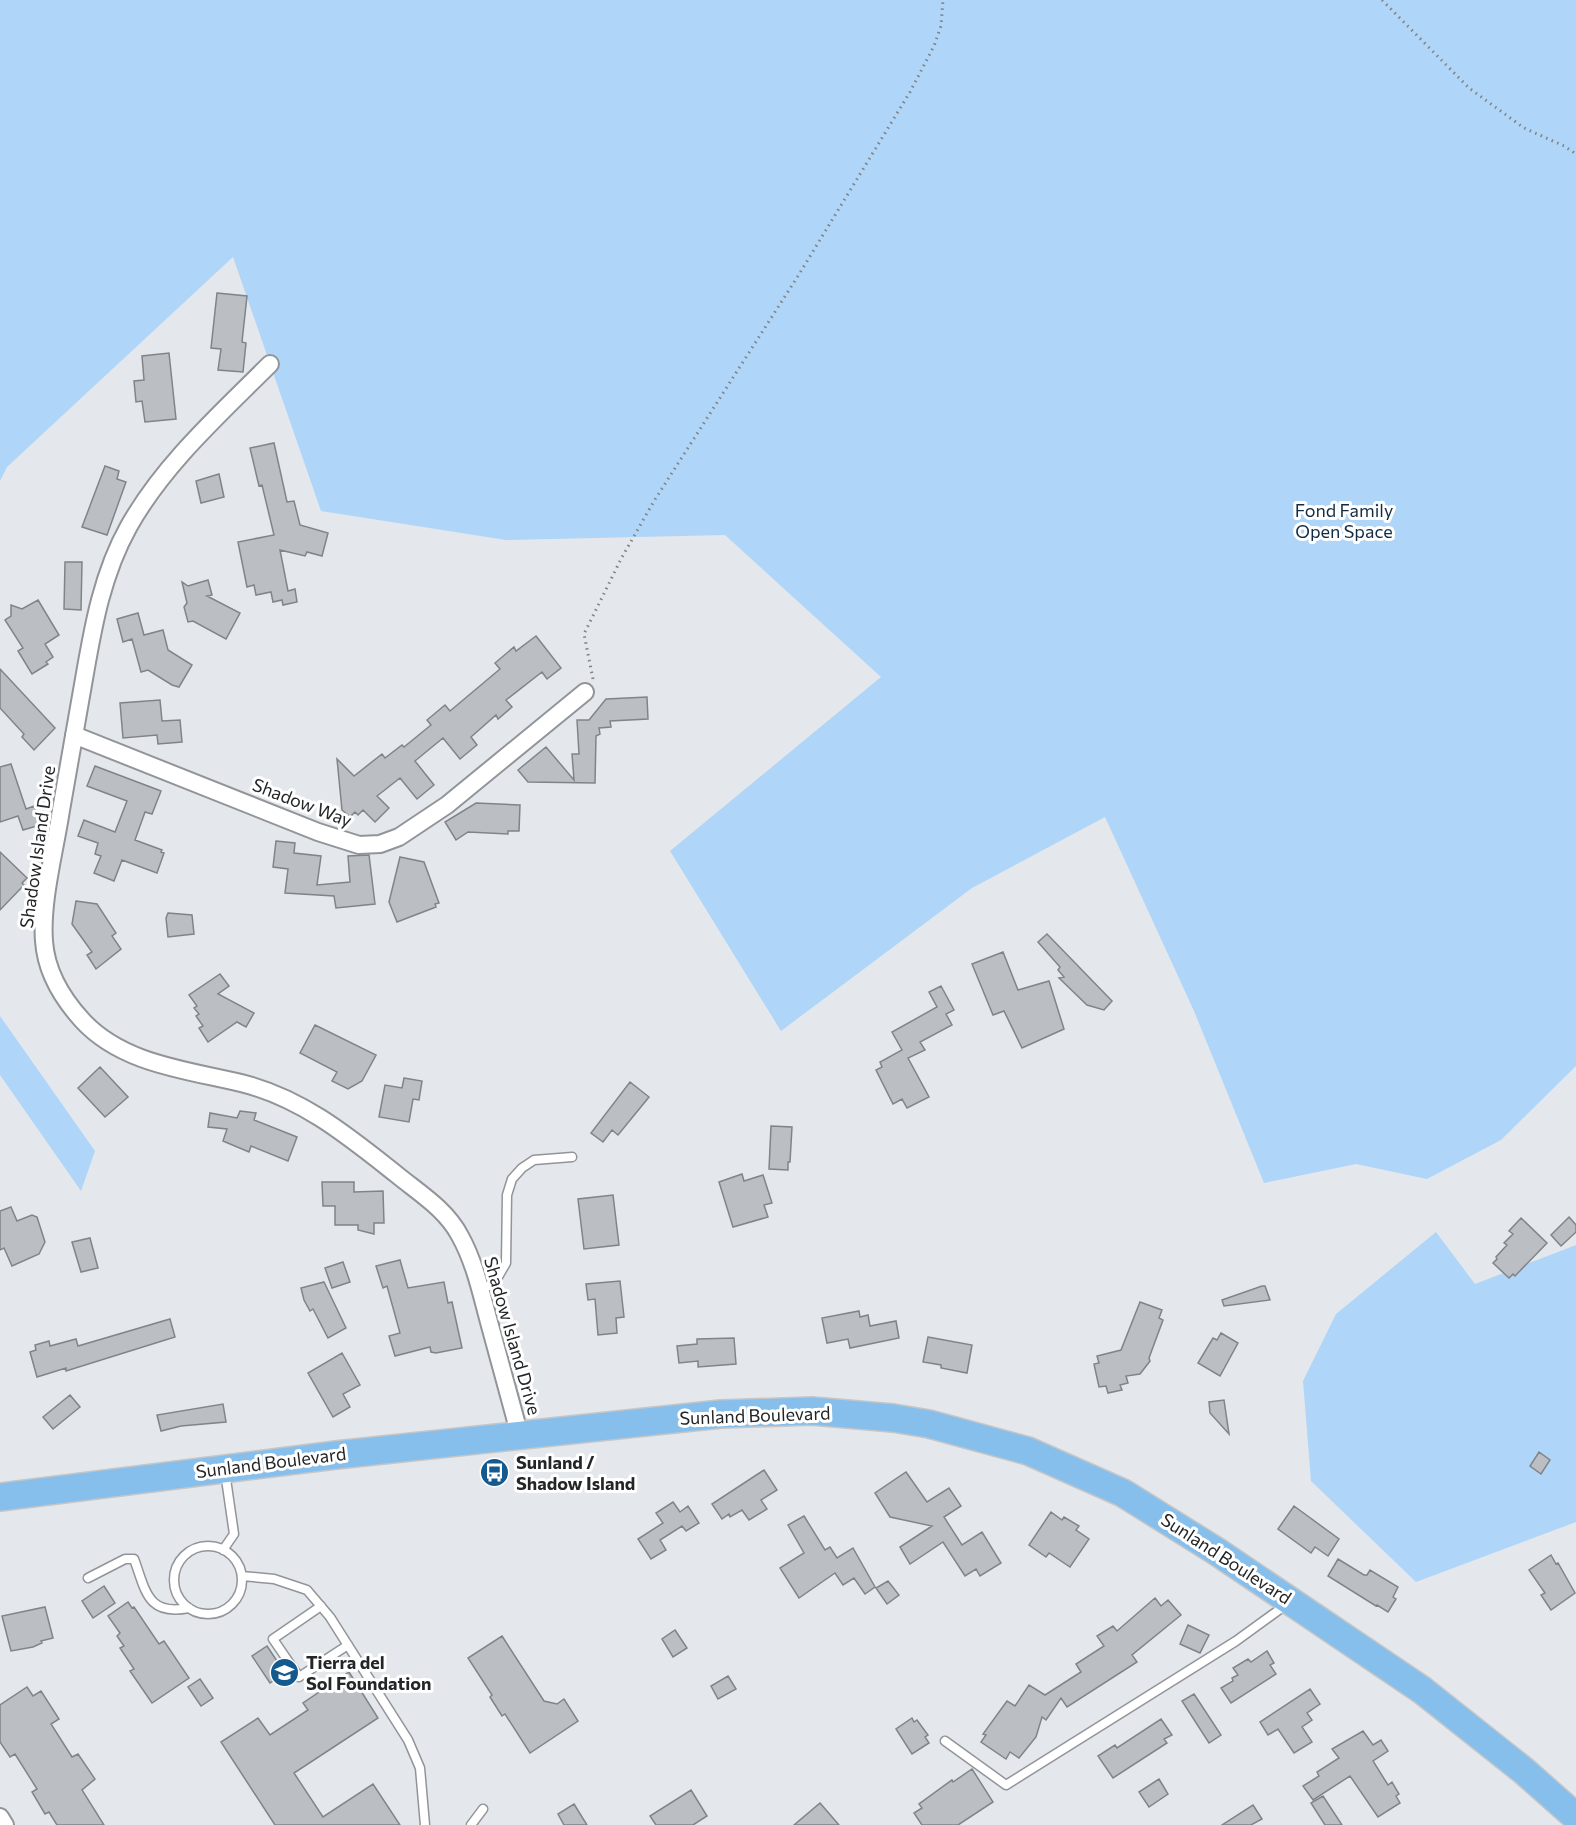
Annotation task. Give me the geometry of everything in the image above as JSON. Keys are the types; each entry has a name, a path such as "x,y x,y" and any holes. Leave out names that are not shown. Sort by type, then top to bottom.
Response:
{"main road":[{"name":"Sunland Boulevard","path":"0,1497 225,1468 721,1414 841,1413 929,1424 1028,1451 1123,1493 1216,1551 1437,1701 1524,1771 1576,1817"}],"street":[{"name":"Shadow Island Drive","path":"270,364 182,452 128,528 105,580 95,613 44,912 44,943 54,981 63,998 104,1040 142,1058 259,1088 291,1100 347,1135 441,1210 459,1233 473,1263 520,1436"},
{"name":"Shadow Way","path":"74,735 318,832 359,845 380,844 399,837 447,805 585,692"},
{"path":"0,1817 5,1825"}],"lane":[{"path":"480,1291 495,1282 506,1263 507,1195 512,1179 534,1160 572,1157"},
{"path":"223,1550 234,1534 225,1468"},
{"path":"201,1547 223,1550 232,1556 242,1576 237,1597 230,1606 221,1612 210,1614 199,1613 189,1608 181,1600 174,1579 176,1568 182,1559 201,1547"},
{"path":"88,1578 125,1559 134,1558 147,1595 157,1607 175,1611 189,1608"},
{"path":"242,1576 274,1579 307,1590 321,1606 408,1740 420,1768 425,1825"},
{"path":"945,1741 1006,1785 1236,1641 1290,1602"},
{"path":"321,1606 273,1639 299,1677 348,1645"},
{"path":"471,1825 483,1809"}],"path":[{"path":"585,692 593,681 593,674 584,634 621,559 654,501 798,276 910,92 934,46 940,26 943,0"},
{"path":"1382,0 1469,88 1524,128 1576,154"}],"green space":[{"name":"Fond Family Open Space","path":"0,0 1576,0 1576,1066 1501,1140 1427,1179 1356,1164 1264,1183 1194,1011 1105,817 972,888 781,1031 670,851 881,677 725,535 506,540 321,511 233,257 7,467 0,481"},
{"path":"0,1016 95,1151 81,1191 0,1075"},
{"path":"1436,1232 1475,1284 1576,1245 1576,1522 1416,1582 1311,1481 1303,1381 1336,1314"}],"building":[{"path":"217,293 247,296 242,342 246,343 243,372 218,370 221,349 211,348"},
{"path":"169,353 176,419 145,422 142,401 136,402 134,381 144,380 142,356"},
{"path":"274,443 287,502 294,501 300,525 328,533 322,556 307,552 305,556 280,550 288,591 295,589 297,602 283,605 282,600 273,602 271,592 256,595 254,585 247,587 238,542 274,535 250,448"},
{"path":"105,466 119,471 117,479 126,482 107,535 82,527"},
{"path":"219,474 224,497 201,503 196,481"},
{"path":"65,562 82,562 81,610 64,609"},
{"path":"208,580 212,595 207,596 240,613 226,639 193,621 188,622 184,607 187,603 182,582 188,586"},
{"path":"38,600 59,635 45,644 53,657 46,662 48,664 32,674 18,651 23,648 5,620 11,616 11,605 22,609"},
{"path":"138,613 144,635 163,630 168,650 192,665 179,687 148,670 141,672 132,639 123,642 117,619"},
{"path":"536,636 561,668 547,679 542,672 506,700 512,707 498,719 496,715 471,737 477,745 460,759 443,738 415,761 434,785 417,799 400,778 377,796 389,808 375,822 363,810 358,815 355,812 350,817 342,810 337,759 354,776 382,754 385,758 402,745 404,747 431,725 427,720 445,705 450,711 500,669 495,663 514,647 516,651"},
{"path":"0,669 55,728 34,750 22,737 24,734 0,708"},
{"path":"647,697 648,719 610,721 611,727 599,728 600,734 596,736 595,783 528,782 518,770 546,747 574,780 572,754 579,754 577,720 589,720 606,699"},
{"path":"160,700 162,721 180,720 182,742 158,744 157,735 123,738 120,703"},
{"path":"11,764 26,809 34,806 40,825 23,830 18,816 0,822 0,767"},
{"path":"95,766 161,791 152,814 145,812 135,840 162,850 161,852 164,853 157,873 122,860 114,881 94,873 101,856 95,854 98,843 78,836 84,820 115,832 127,801 87,786"},
{"path":"476,803 520,805 519,831 508,831 508,834 468,832 456,840 445,822"},
{"path":"276,841 295,843 294,853 321,856 317,885 350,882 348,856 369,855 375,904 336,908 334,896 285,893 288,869 273,867"},
{"path":"0,852 27,878 22,883 24,885 0,910"},
{"path":"400,857 424,862 439,903 435,904 436,907 397,922 389,902"},
{"path":"76,901 97,904 116,933 112,936 121,949 96,969 87,955 92,952 72,924"},
{"path":"168,913 192,915 194,934 168,937 166,918"},
{"path":"1047,934 1112,1001 1104,1010 1087,1005 1059,978 1064,977 1058,970 1060,967 1038,942"},
{"path":"1003,952 1018,990 1049,981 1064,1029 1022,1048 1004,1011 993,1015 972,964"},
{"path":"220,974 229,986 218,994 254,1013 246,1027 237,1022 208,1042 199,1028 203,1026 196,1016 199,1014 194,1008 197,1006 189,995"},
{"path":"941,986 954,1010 946,1014 952,1025 920,1042 925,1050 908,1058 929,1097 907,1108 902,1099 893,1104 876,1070 882,1067 880,1062 902,1050 892,1032 937,1007 929,992"},
{"path":"315,1025 376,1055 362,1081 348,1089 332,1081 337,1072 300,1053"},
{"path":"100,1067 128,1097 105,1117 78,1088"},
{"path":"404,1078 422,1081 419,1100 413,1099 409,1122 379,1117 385,1085 402,1088"},
{"path":"630,1082 649,1097 618,1135 612,1130 603,1142 591,1133"},
{"path":"240,1111 256,1113 254,1120 297,1137 288,1161 251,1146 249,1152 223,1141 227,1129 208,1127 210,1113 237,1118"},
{"path":"771,1126 792,1127 788,1170 769,1169"},
{"path":"742,1174 744,1181 763,1175 772,1203 764,1205 768,1217 733,1227 719,1182"},
{"path":"322,1182 354,1182 354,1192 383,1191 384,1223 374,1223 374,1234 358,1230 358,1225 335,1225 335,1206 323,1206"},
{"path":"613,1195 619,1245 584,1249 578,1199"},
{"path":"11,1207 17,1221 32,1215 37,1217 45,1242 39,1254 12,1266 4,1248 0,1250 0,1211"},
{"path":"1569,1217 1576,1225 1576,1232 1561,1246 1551,1235"},
{"path":"1521,1218 1547,1243 1515,1276 1513,1274 1509,1278 1493,1263 1507,1245 1504,1243 1513,1234 1509,1231"},
{"path":"90,1238 98,1268 81,1272 72,1242"},
{"path":"400,1260 408,1288 444,1282 448,1303 452,1302 462,1348 436,1353 431,1352 430,1347 395,1356 389,1336 400,1333 387,1286 383,1288 376,1266"},
{"path":"343,1262 350,1282 332,1288 325,1268"},
{"path":"620,1281 624,1317 616,1318 617,1333 598,1335 595,1299 588,1300 586,1284"},
{"path":"324,1282 346,1328 328,1338 313,1309 310,1311 304,1300 301,1288"},
{"path":"1265,1286 1270,1300 1224,1306 1222,1300"},
{"path":"1140,1302 1162,1310 1159,1318 1163,1320 1149,1358 1150,1361 1140,1374 1126,1376 1128,1383 1120,1385 1122,1390 1108,1393 1106,1386 1099,1387 1094,1364 1099,1363 1097,1356 1121,1350"},
{"path":"859,1311 860,1317 868,1315 870,1326 896,1321 899,1338 850,1348 848,1339 827,1343 822,1318"},
{"path":"170,1319 175,1337 66,1371 66,1368 37,1377 30,1352 36,1350 35,1345 49,1341 50,1346 76,1339 78,1346"},
{"path":"1221,1333 1238,1343 1220,1376 1198,1363 1213,1338 1217,1340"},
{"path":"928,1337 972,1345 967,1373 923,1362"},
{"path":"734,1338 736,1364 698,1367 698,1361 679,1363 677,1346 697,1344 697,1339"},
{"path":"342,1353 360,1385 343,1394 350,1407 333,1417 308,1373"},
{"path":"70,1395 80,1407 53,1429 43,1417"},
{"path":"1224,1400 1229,1434 1210,1413 1209,1402"},
{"path":"223,1404 226,1422 181,1426 161,1431 157,1415"},
{"path":"1539,1452 1550,1460 1541,1474 1530,1466"},
{"path":"764,1470 777,1490 761,1500 767,1509 749,1520 742,1510 722,1519 712,1504"},
{"path":"906,1472 927,1502 949,1488 961,1506 944,1517 962,1545 982,1532 1001,1563 980,1576 976,1569 965,1576 943,1542 910,1564 900,1547 932,1526 890,1517 875,1493"},
{"path":"673,1502 680,1512 688,1506 699,1523 686,1531 682,1526 660,1540 666,1550 651,1559 638,1539 663,1523 656,1513"},
{"path":"1294,1506 1339,1539 1328,1556 1315,1547 1311,1553 1278,1529"},
{"path":"1051,1512 1062,1520 1064,1517 1079,1526 1076,1530 1089,1539 1070,1567 1049,1553 1046,1557 1029,1545"},
{"path":"804,1516 825,1550 830,1547 837,1558 853,1548 875,1587 865,1594 854,1578 843,1585 835,1573 799,1598 780,1568 804,1553 788,1525"},
{"path":"1551,1555 1575,1593 1551,1610 1541,1595 1545,1593 1529,1570"},
{"path":"1338,1559 1364,1575 1367,1575 1370,1570 1398,1587 1393,1597 1396,1599 1388,1612 1328,1576"},
{"path":"888,1581 899,1595 887,1604 876,1588"},
{"path":"104,1586 115,1603 93,1618 82,1601"},
{"path":"1155,1598 1161,1606 1168,1600 1181,1615 1132,1655 1137,1662 1067,1707 1061,1698 1046,1720 1042,1717 1036,1737 1019,1758 1010,1752 1006,1759 981,1742 986,1735 983,1734 1007,1701 1015,1706 1029,1685 1045,1695 1081,1672 1076,1664 1104,1646 1097,1636 1113,1626 1117,1631"},
{"path":"128,1602 132,1608 134,1607 159,1644 164,1641 189,1678 152,1703 130,1671 134,1669 120,1648 124,1646 117,1636 120,1633 108,1616"},
{"path":"45,1607 53,1638 41,1641 42,1643 33,1647 11,1651 2,1616"},
{"path":"1188,1625 1209,1635 1200,1653 1180,1644"},
{"path":"675,1630 687,1648 673,1657 662,1639"},
{"path":"502,1636 544,1701 557,1704 564,1699 578,1721 530,1753 505,1714 502,1716 490,1697 492,1695 468,1658"},
{"path":"267,1646 285,1673 270,1683 252,1656"},
{"path":"1267,1651 1274,1663 1270,1665 1276,1674 1231,1703 1221,1688 1238,1675 1233,1668 1248,1659 1251,1662"},
{"path":"349,1672 378,1718 294,1773 323,1817 373,1784 400,1825 275,1825 221,1742 258,1718 270,1735 308,1710 303,1703"},
{"path":"728,1676 736,1689 718,1699 711,1686"},
{"path":"200,1679 213,1698 201,1706 188,1687"},
{"path":"27,1687 33,1696 41,1691 59,1719 51,1724 72,1757 78,1754 95,1779 82,1790 104,1825 57,1825 49,1812 45,1814 32,1792 37,1789 15,1754 10,1757 0,1742 0,1705"},
{"path":"1310,1689 1320,1704 1307,1713 1312,1720 1302,1727 1312,1742 1294,1753 1278,1729 1268,1735 1260,1722"},
{"path":"1194,1694 1221,1735 1209,1743 1182,1701"},
{"path":"912,1718 914,1722 917,1720 928,1735 925,1737 929,1743 912,1754 896,1729"},
{"path":"1161,1719 1172,1735 1164,1739 1167,1743 1113,1778 1098,1756 1115,1745 1117,1748"},
{"path":"1363,1731 1373,1745 1381,1740 1388,1751 1373,1761 1388,1785 1392,1782 1399,1794 1396,1796 1400,1803 1378,1817 1350,1776 1313,1800 1303,1786 1319,1776 1317,1772 1339,1758 1332,1749"},
{"path":"972,1769 993,1802 958,1825 922,1825 914,1813 922,1808 919,1804 952,1780 953,1782"},
{"path":"1159,1779 1168,1794 1149,1807 1139,1792"},
{"path":"691,1790 707,1816 693,1825 656,1825 650,1816"},
{"path":"1323,1796 1342,1825 1325,1825 1311,1803"},
{"path":"820,1803 839,1825 794,1825"},
{"path":"574,1804 587,1825 564,1825 558,1814"},
{"path":"1253,1805 1262,1819 1251,1825 1222,1825"}],"place":[{"name":"Sunland / Shadow Island","path":"495,1473"},
{"name":"Tierra del Sol Foundation","path":"285,1673"}]}
